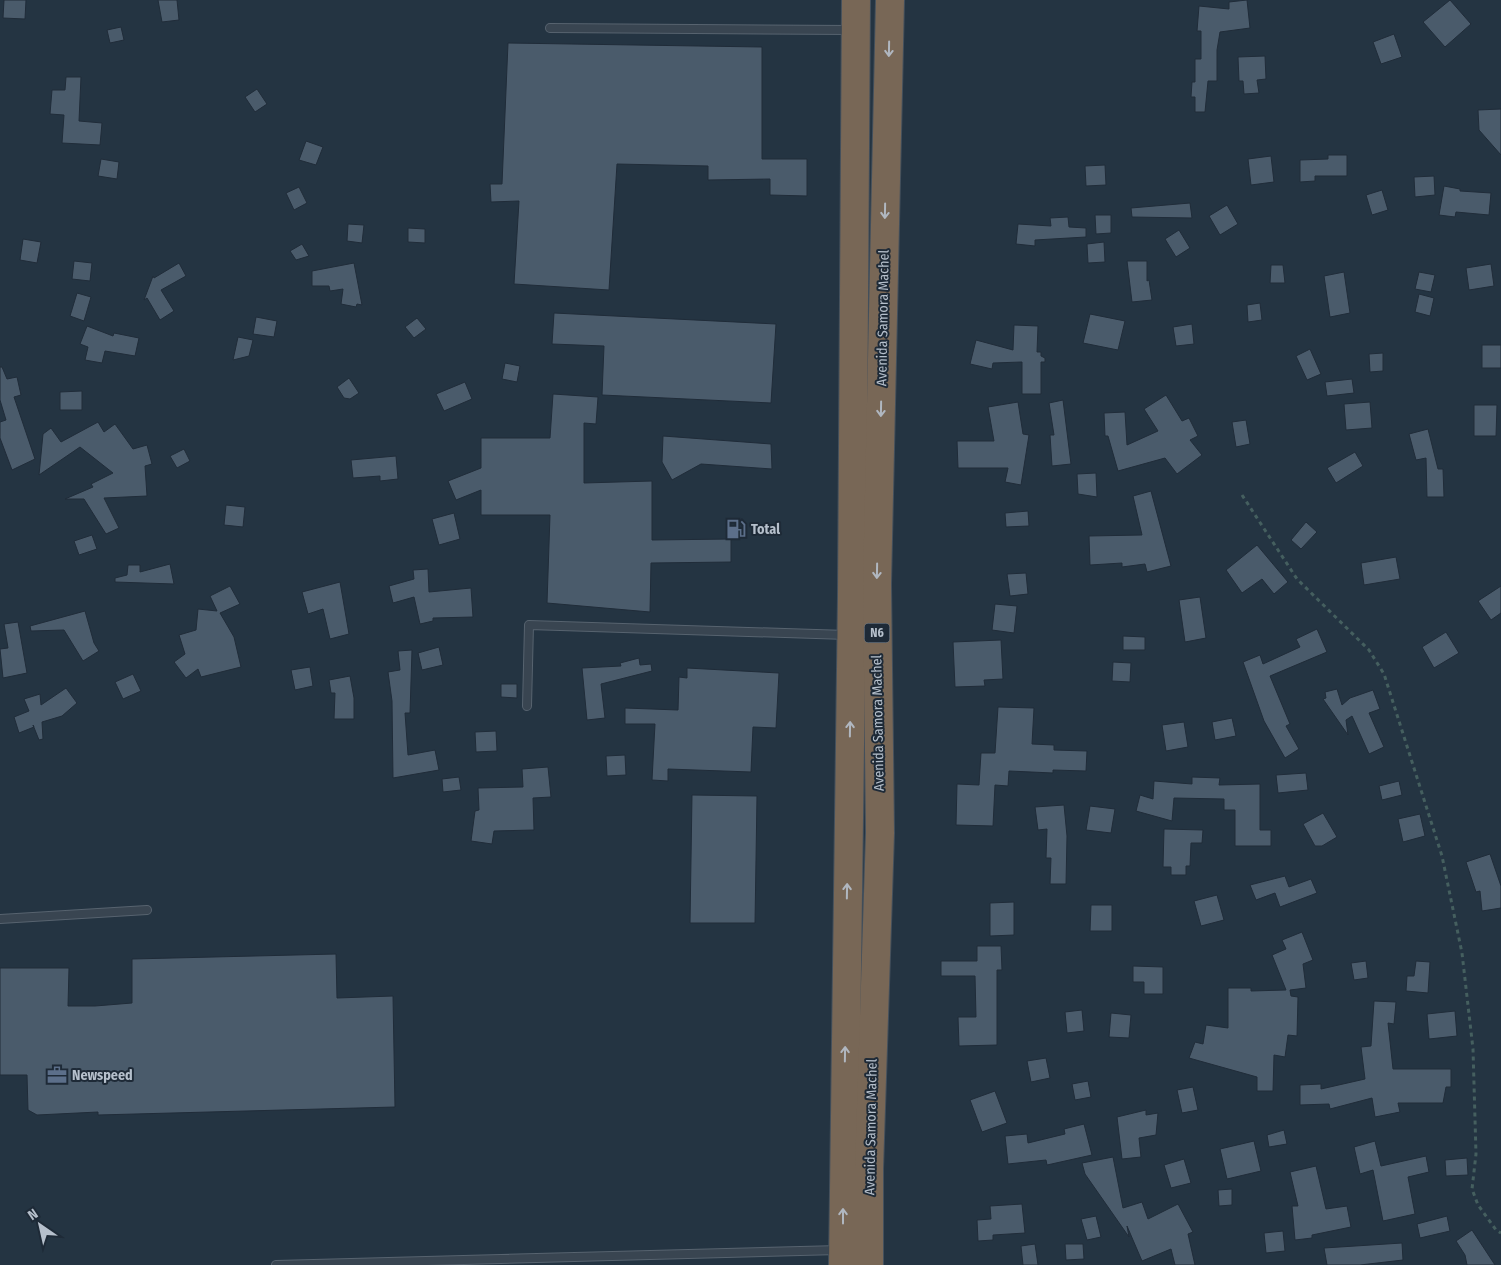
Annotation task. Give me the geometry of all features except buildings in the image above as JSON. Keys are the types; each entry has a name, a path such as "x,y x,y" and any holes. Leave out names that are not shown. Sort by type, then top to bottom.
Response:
{"highway":[{"name":"Avenida Samora Machel","path":"843,1258 851,635 856,0"},
{"name":"Avenida Samora Machel","path":"869,1265 869,1169 880,832 877,584 890,0"}],"lane":[{"path":"550,28 856,30"},
{"path":"527,706 530,625 851,635"},
{"path":"0,919 147,910"},
{"path":"276,1265 843,1258"}],"path":[{"path":"1242,495 1297,580 1369,650 1384,674 1442,856 1462,953 1473,1049 1476,1154 1472,1189 1478,1206 1496,1230 1501,1233"}],"place":[{"name":"Total","path":"736,529"},
{"name":"Newspeed","path":"57,1075"}]}
